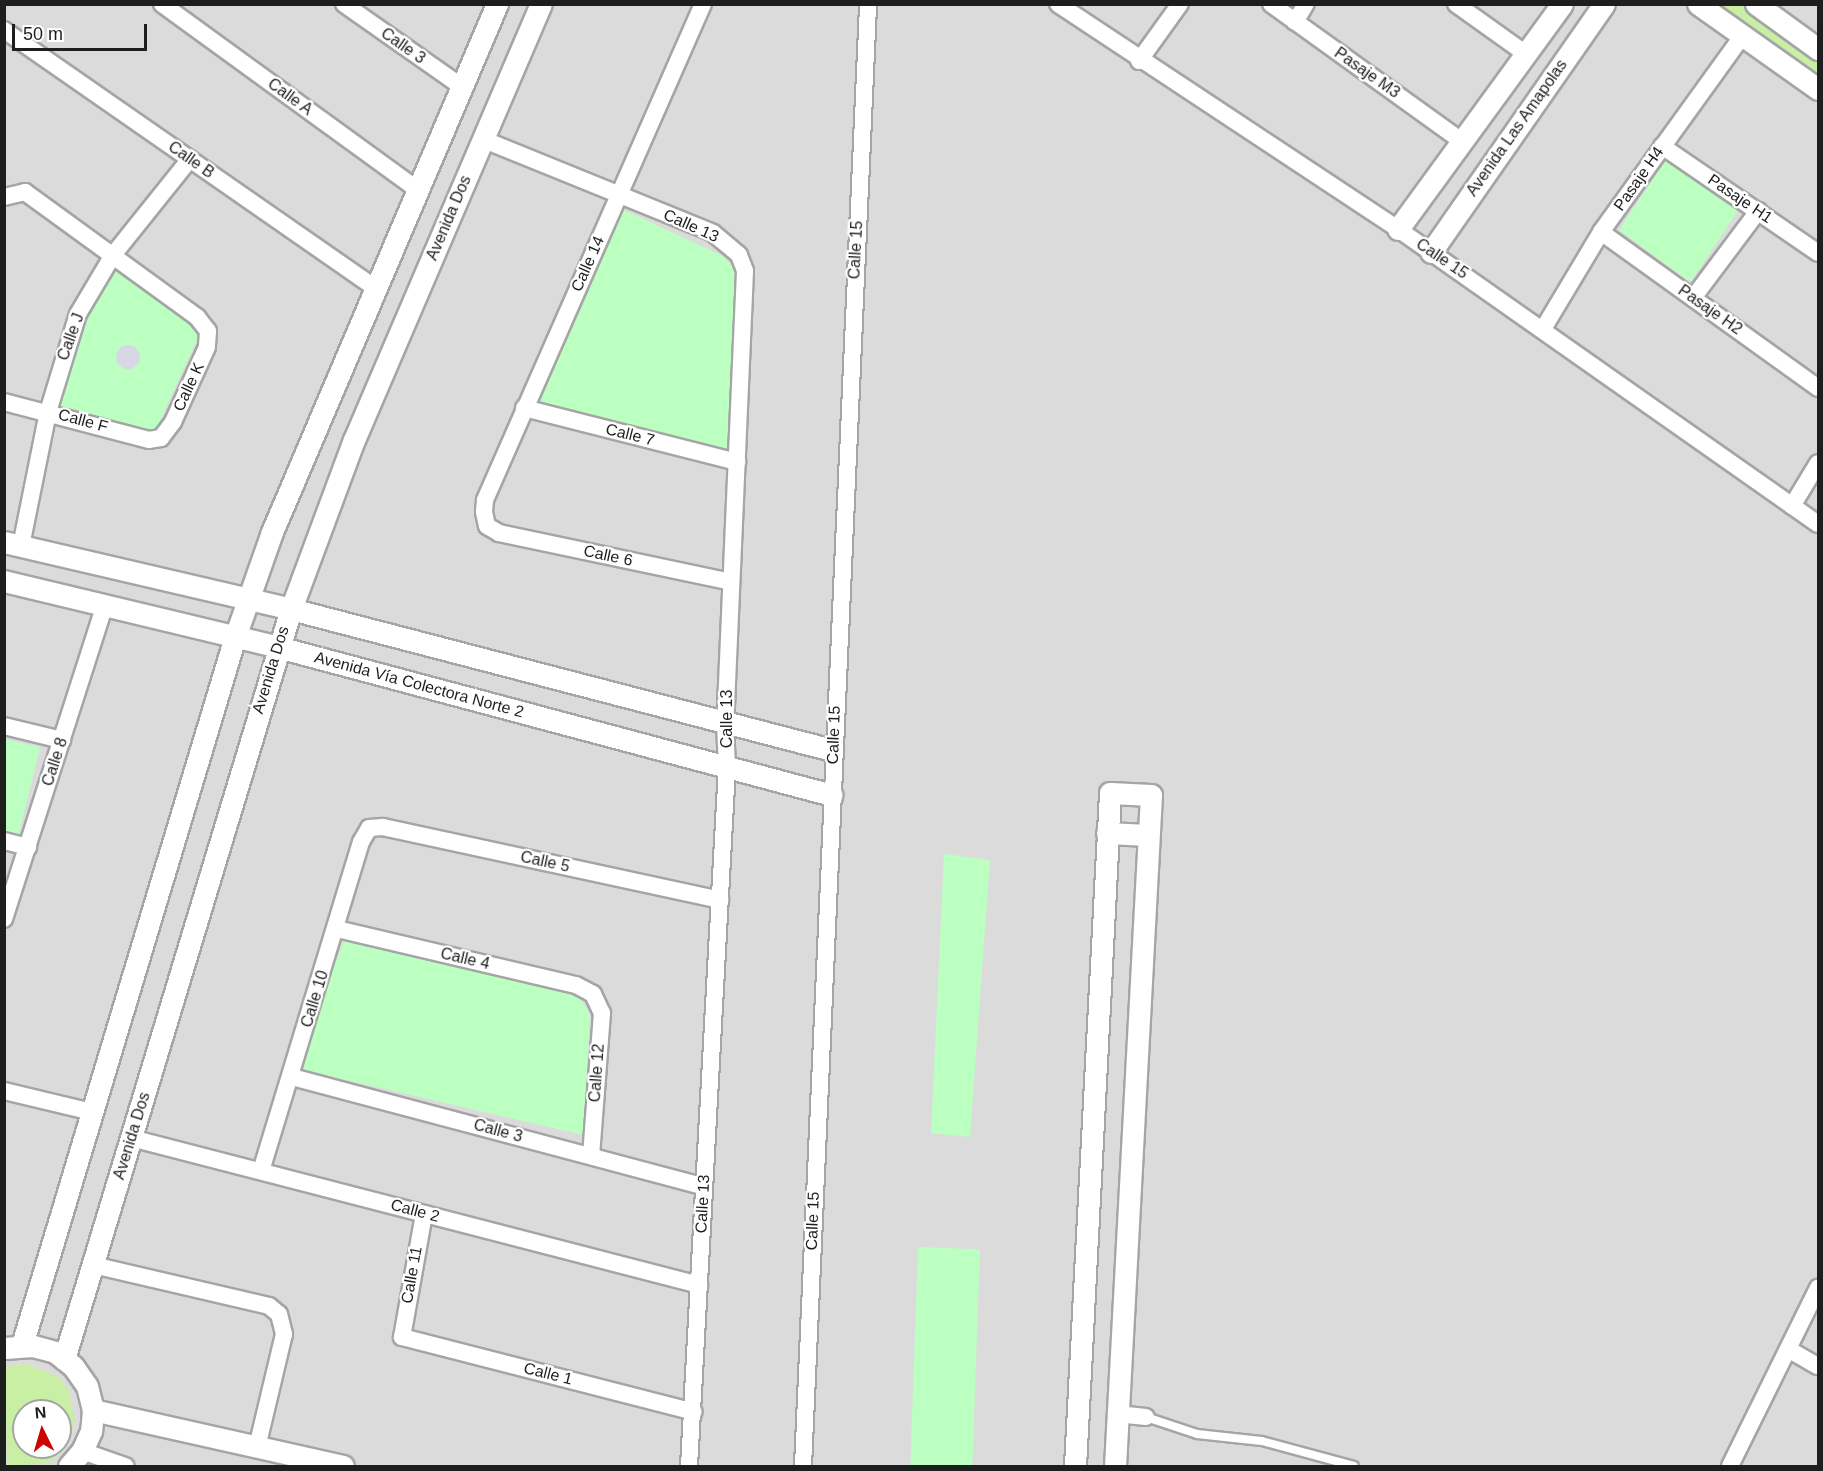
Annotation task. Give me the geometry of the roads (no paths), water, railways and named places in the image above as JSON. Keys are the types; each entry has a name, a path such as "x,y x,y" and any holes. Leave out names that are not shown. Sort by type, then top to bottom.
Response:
{"street":[{"name":"Calle A","path":"162,4 418,190"},
{"name":"Calle 3","path":"344,4 462,87"},
{"path":"125,1467 75,1459 91,1431 93,1410 87,1386 64,1359 44,1348 13,1346 92,1112 235,637 272,532 378,290 497,4"},
{"name":"Avenida Dos","path":"64,1359 291,609 354,440 541,4"},
{"name":"Calle 14","path":"487,526 484,500 703,4"},
{"name":"Calle 15","path":"803,1467 832,795 832,750 868,4"},
{"name":"Calle 15","path":"1058,4 1139,61 1398,229 1818,524"},
{"path":"1139,61 1180,4"},
{"name":"Pasaje M3","path":"1271,4 1462,141"},
{"path":"1295,22 1306,4"},
{"path":"1456,4 1526,54"},
{"path":"1398,229 1562,4"},
{"name":"Avenida Las Amapolas","path":"1431,252 1604,4"},
{"path":"1698,4 1818,89"},
{"path":"1756,4 1818,49"},
{"name":"Calle B","path":"4,30 378,290"},
{"name":"Pasaje H4","path":"1543,329 1601,232 1743,35"},
{"name":"Calle 13","path":"482,139 617,196 713,233 739,255 745,271 725,724 727,767 690,1467"},
{"name":"Pasaje H1","path":"1662,146 1818,253"},
{"name":"Calle J","path":"13,544 48,412 78,314 113,255 190,159"},
{"path":"9,195 25,192 113,255"},
{"path":"1693,298 1758,211"},
{"name":"Pasaje H2","path":"1601,232 1818,388"},
{"name":"Calle K","path":"113,255 197,317 208,332 207,347 173,422 161,438"},
{"name":"Calle F","path":"4,402 149,440 161,438"},
{"name":"Calle 7","path":"524,408 737,462"},
{"path":"1792,506 1818,463"},
{"name":"Calle 6","path":"487,526 499,533 731,582"},
{"path":"13,544 291,609 725,724 832,750"},
{"name":"Avenida Vía Colectora Norte 2","path":"4,581 278,647 832,795"},
{"name":"Calle 8","path":"4,919 105,605"},
{"path":"4,726 62,740"},
{"path":"1075,1467 1110,794 1151,795 1115,1467"},
{"name":"Calle 5","path":"369,828 383,827 720,900"},
{"name":"Calle 10","path":"261,1171 292,1077 361,843 369,828"},
{"path":"1107,833 1149,835"},
{"path":"4,841 28,847"},
{"name":"Calle 4","path":"337,929 576,985 593,994"},
{"name":"Calle 12","path":"591,1155 602,1013 593,994"},
{"name":"Calle 3","path":"292,1077 704,1187"},
{"path":"4,1091 92,1112"},
{"name":"Calle 2","path":"131,1138 699,1285"},
{"name":"Calle 11","path":"402,1337 424,1214"},
{"path":"93,1264 268,1306 279,1314 284,1335 257,1447"},
{"path":"1730,1467 1818,1288"},
{"name":"Calle 1","path":"402,1337 694,1412"},
{"path":"1788,1349 1818,1366"},
{"path":"93,1410 343,1467"},
{"path":"1118,1414 1146,1417"}],"lane":[{"path":"1146,1417 1197,1434 1262,1441 1354,1467"}]}
